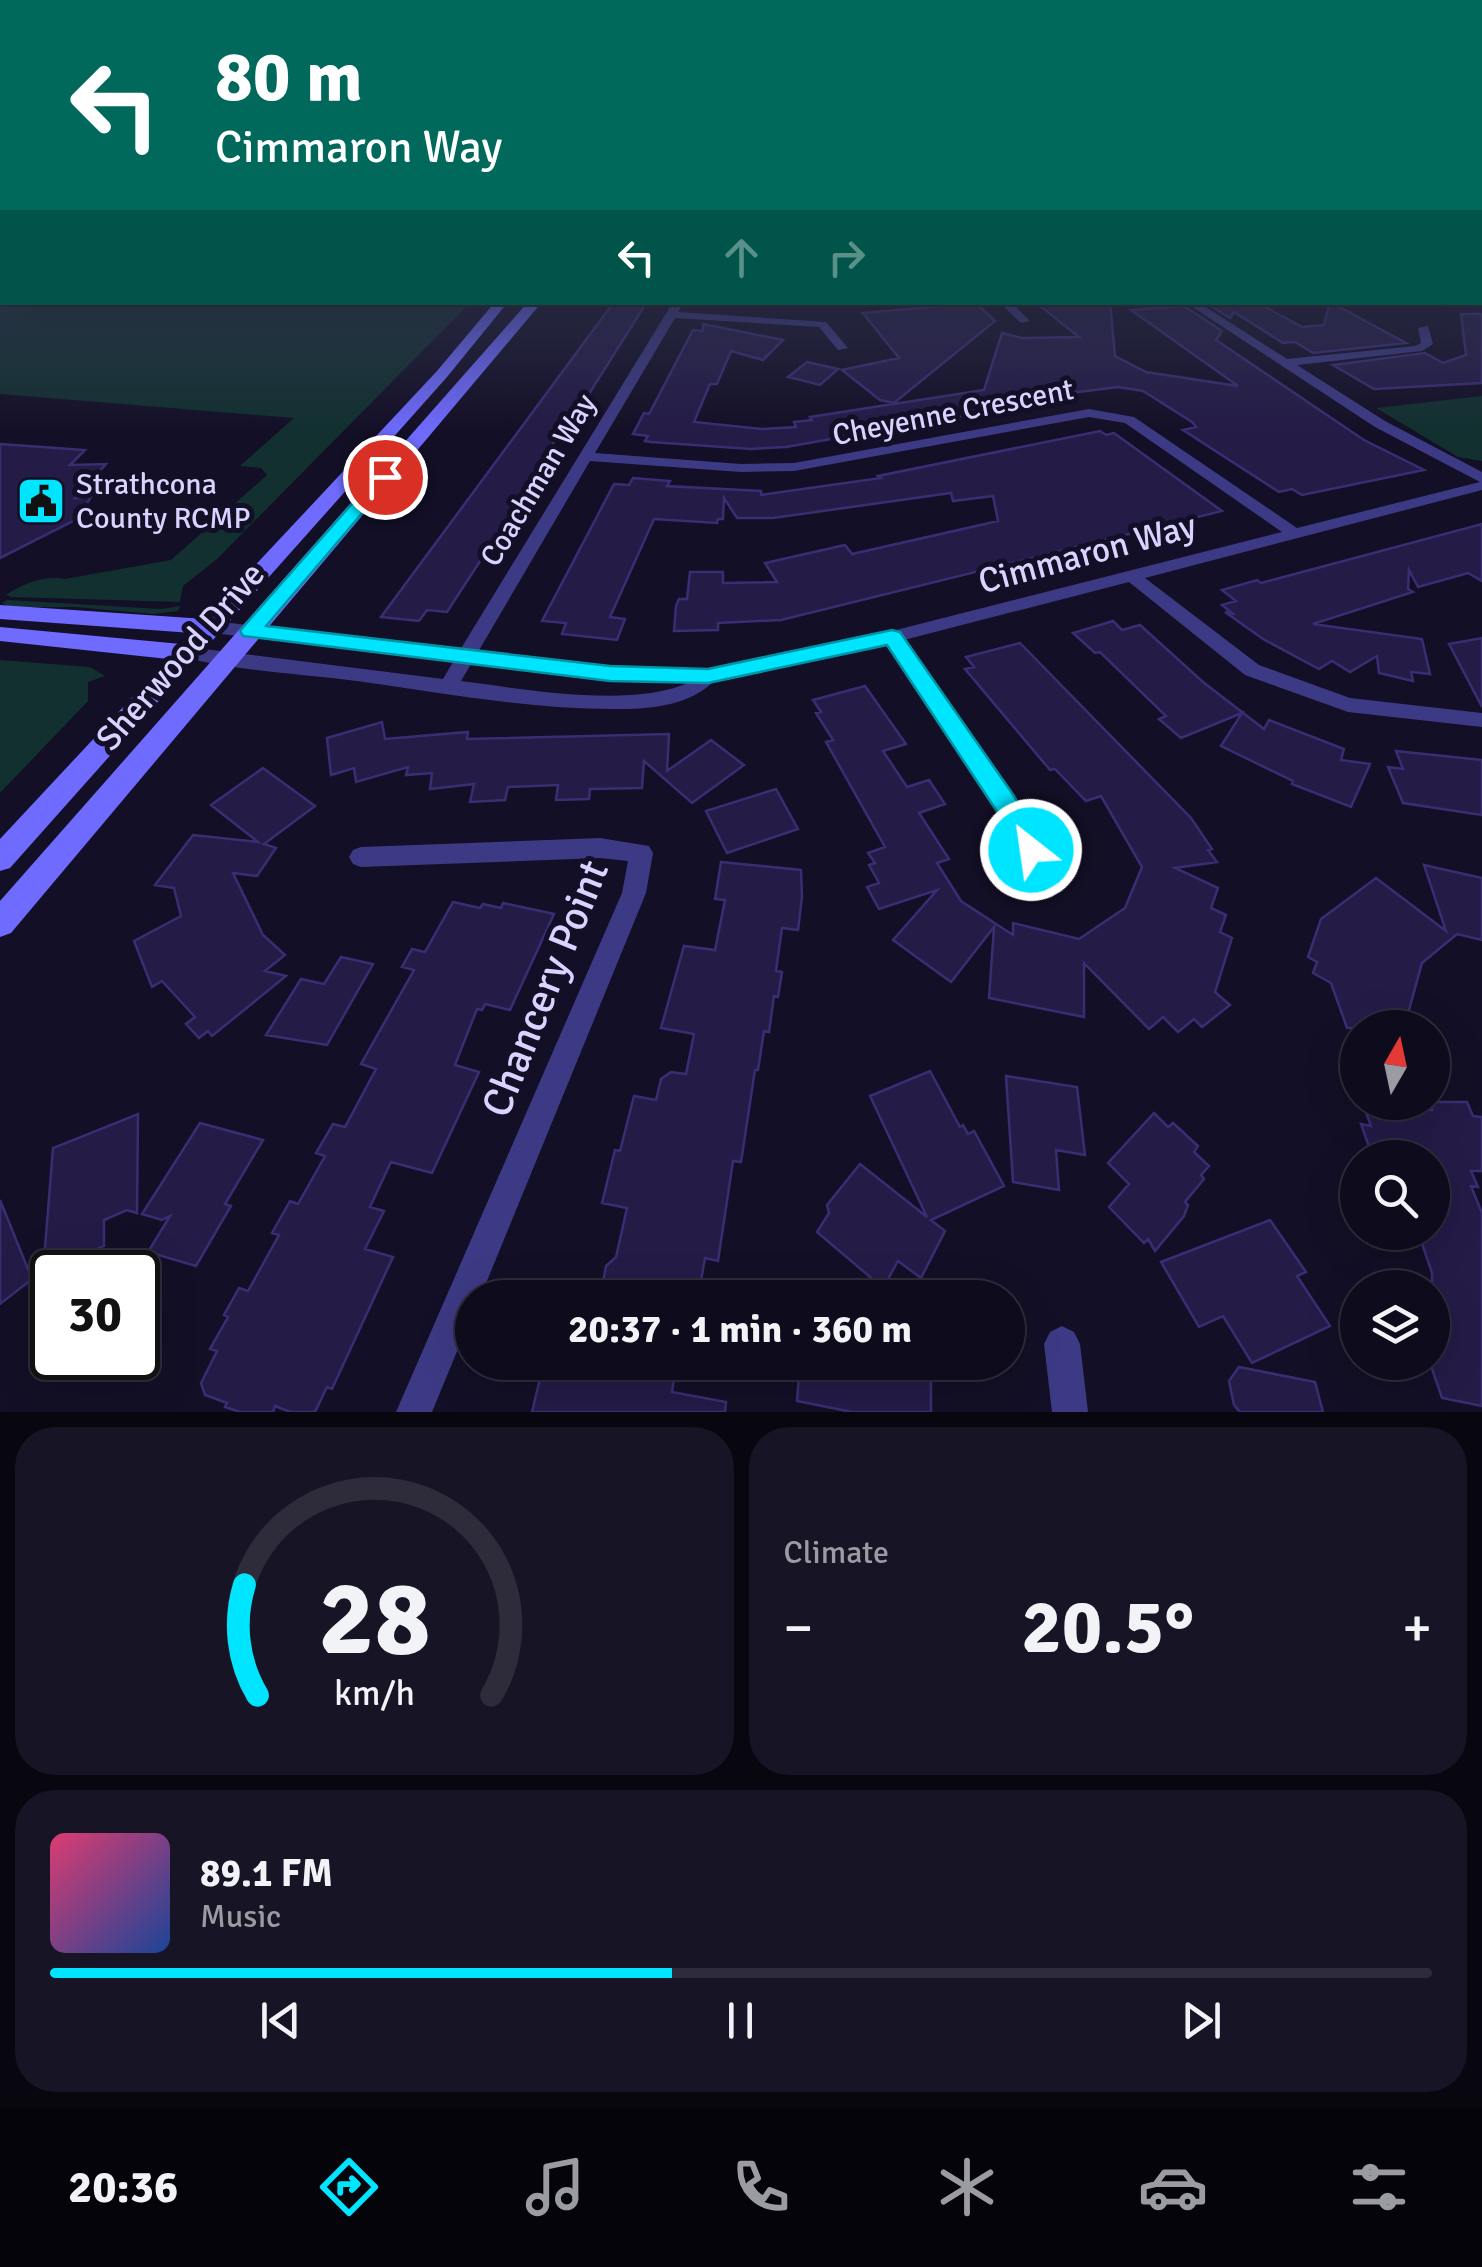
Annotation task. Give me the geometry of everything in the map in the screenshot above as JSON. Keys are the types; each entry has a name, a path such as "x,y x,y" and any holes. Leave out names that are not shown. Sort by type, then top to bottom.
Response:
{"main road":[{"name":"Sherwood Drive","path":"0,859 499,305"},
{"name":"Sherwood Drive","path":"0,923 529,307"},
{"path":"0,612 213,627"},
{"path":"0,634 189,653"}],"street":[{"path":"1007,305 1025,321"},
{"path":"1195,305 1380,424 1482,478"},
{"path":"676,309 822,324 842,348"},
{"name":"Coachman Way","path":"447,688 676,309"},
{"path":"1286,364 1418,349 1427,344 1424,328"},
{"name":"Cheyenne Crescent","path":"589,458 794,468 1090,413 1111,414 1129,420 1293,533"},
{"name":"Cimmaron Way","path":"213,627 610,674 708,676 892,637 1482,486"},
{"path":"1132,576 1252,670 1348,704 1482,720"},
{"path":"892,637 1005,803 1031,850"},
{"name":"Cimmaron Way","path":"189,653 547,699 624,702 662,698 695,688 708,676"},
{"name":"Chancery Point","path":"362,857 600,848 642,853 634,893 414,1412"},
{"path":"1062,1344 1070,1412"}],"green space":[{"path":"0,305 468,305 217,559 183,586 180,602 6,595 42,579 65,579 171,560 267,475 261,468 240,466 294,418 0,394"},
{"path":"1482,396 1482,461 1458,457 1376,408"},
{"path":"7,600 162,609 180,606 178,611 153,614 75,607 10,607 2,603"},
{"path":"0,660 90,667 105,676 88,682 88,701 0,793"}],"building":[{"path":"612,305 645,305 563,435 554,434 553,449 447,612 427,610 419,621 381,617"},
{"path":"978,305 995,321 894,403 880,400 842,370 899,358 863,313"},
{"path":"1039,305 1110,305 1115,356 1146,372 1238,386 1131,310 1184,306 1222,331 1216,340 1364,440 1424,470 1302,495 1292,489 1279,492 1183,430 1196,427 1192,422 1143,391 1118,387 1031,398 1037,403 786,447 751,449 651,442 645,441 648,436 633,434 644,413 649,414 693,330 703,331 703,324 783,340 763,360 731,351 717,384 710,384 694,422 762,429 796,427 794,422 812,420 810,417 984,390 1002,333 1022,338 1079,337"},
{"path":"1210,305 1262,305 1302,327 1324,325 1329,305 1336,305 1406,343 1313,353 1295,342 1283,343 1234,312 1230,318"},
{"path":"1461,314 1482,314 1482,383 1374,389 1333,365 1425,353 1443,363 1466,355"},
{"path":"807,362 838,369 820,385 788,377"},
{"path":"1100,431 1106,435 1114,433 1222,511 781,620 718,623 718,630 674,631 676,606 679,599 687,599 690,572 723,572 723,583 777,582 765,563 845,545 852,554 998,521 993,496 953,501 951,493 773,518 737,518 724,498 723,519 717,523 654,519 610,617 625,619 617,640 562,634 566,623 542,621 614,484 629,485 633,478 670,481 667,486 761,491 761,495 881,478 878,476"},
{"name":"Strathcona County RCMP","path":"0,444 85,450 70,465 106,464 75,498 91,497 77,519 0,558"},
{"path":"1482,524 1482,581 1468,573 1418,587 1409,570 1408,589 1413,592 1313,624 1422,639 1430,674 1411,672 1413,681 1379,673 1377,656 1350,672 1332,661 1319,669 1263,639 1225,612 1232,613 1222,605 1236,601 1222,590"},
{"path":"1113,621 1122,630 1140,625 1203,682 1264,729 1269,720 1344,749 1341,760 1370,764 1351,807 1292,784 1293,781 1221,746 1242,713 1181,738 1159,719 1166,716 1100,652 1095,653 1073,633"},
{"path":"1482,638 1482,707 1449,644"},
{"path":"1020,643 1191,818 1212,849 1208,850 1217,862 1175,868 1218,888 1211,908 1226,915 1220,932 1232,938 1215,992 1230,1005 1202,1027 1194,1019 1178,1032 1163,1017 1149,1029 1084,963 1084,1017 989,998 994,927 951,982 893,940 937,890 879,909 867,887 879,883 869,865 875,863 868,853 885,847 826,742 833,740 816,713 821,712 813,700 865,686 906,744 883,751 907,787 929,780 945,804 919,813 949,859 937,863 961,901 1013,935 1013,923 1079,939 1125,908 1142,867 1101,796 1086,801 1055,769 1050,770 965,669 974,667 966,657"},
{"path":"382,722 385,739 468,732 467,739 669,734 667,771 711,740 744,765 692,803 644,761 642,788 590,789 589,799 556,800 558,785 508,787 505,800 470,802 474,784 430,789 432,773 406,775 408,767 356,782 354,768 331,775 327,738"},
{"path":"1396,751 1482,760 1482,815 1403,803 1388,767 1403,769"},
{"path":"263,768 315,806 264,844 276,848 257,876 233,873 263,935 285,955 265,971 286,976 212,1036 208,1031 199,1038 186,1024 195,1017 162,981 152,987 134,941 181,916 174,888 155,885 193,835 258,842 211,805"},
{"path":"776,789 798,829 727,853 706,811"},
{"path":"721,862 801,870 798,930 782,928 776,971 782,972 778,997 774,996 769,1032 764,1031 755,1070 741,1162 733,1161 718,1261 705,1258 701,1280 603,1280 606,1266 616,1257 627,1208 602,1203 615,1150 620,1151 634,1096 656,1100 661,1079 671,1072 686,1074 694,1034 661,1028 684,946 715,950 725,900 715,899"},
{"path":"1424,865 1482,878 1482,940 1457,934 1422,963 1409,1010 1341,1010 1331,983 1313,973 1317,962 1308,957 1321,919 1376,878 1446,931"},
{"path":"453,902 480,908 483,904 501,908 503,903 554,914 510,1010 485,1004 482,1010 477,1009 455,1065 479,1072 432,1173 391,1162 370,1207 384,1211 365,1249 393,1257 332,1389 327,1387 315,1412 290,1412 275,1406 273,1412 240,1412 225,1407 227,1403 205,1395 201,1383 217,1351 210,1349 228,1317 224,1315 239,1288 248,1291 279,1235 272,1233 290,1201 298,1204 325,1156 316,1153 333,1124 345,1127 376,1069 361,1064 414,970 402,967 412,949 425,952"},
{"path":"341,957 373,964 327,1045 266,1035 301,979 324,984"},
{"path":"930,1071 960,1127 963,1125 968,1134 974,1131 1004,1186 931,1220 945,1231 921,1278 898,1261 887,1280 874,1280 817,1232 829,1213 827,1205 860,1164 927,1217 870,1096"},
{"path":"1006,1076 1077,1087 1085,1155 1056,1150 1059,1190 1013,1182"},
{"path":"1450,1102 1467,1102 1473,1116 1482,1117 1482,1171 1471,1171 1478,1187 1471,1186 1482,1213 1482,1406 1442,1398 1436,1380 1450,1380 1450,1270 1431,1270 1424,1250 1450,1250 1450,1140 1367,1140 1361,1124 1371,1126 1369,1120 1450,1120"},
{"path":"1154,1113 1168,1127 1173,1123 1198,1146 1194,1152 1209,1166 1201,1175 1204,1179 1185,1202 1188,1205 1184,1216 1155,1251 1148,1239 1144,1243 1109,1207 1129,1184 1108,1163"},
{"path":"138,1114 137,1213 127,1210 104,1220 104,1246 95,1250 45,1250 53,1148"},
{"path":"200,1123 263,1140 225,1204 231,1206 196,1266 160,1256 160,1250 149,1250 170,1216 162,1220 142,1214"},
{"path":"0,1200 30,1281 0,1304"},
{"path":"1270,1220 1306,1272 1297,1276 1330,1326 1252,1363 1223,1316 1199,1327 1161,1262"},
{"path":"1239,1367 1315,1382 1323,1412 1240,1412 1234,1405 1229,1381"},
{"path":"540,1380 674,1380 672,1392 726,1402 725,1412 532,1412"},
{"path":"799,1380 931,1380 931,1412 852,1412 797,1401"}],"place":[{"name":"Strathcona County RCMP","path":"41,501"}],"route":[{"path":"385,477 250,631 610,674 708,676 892,637 1005,803 1031,850"}]}
